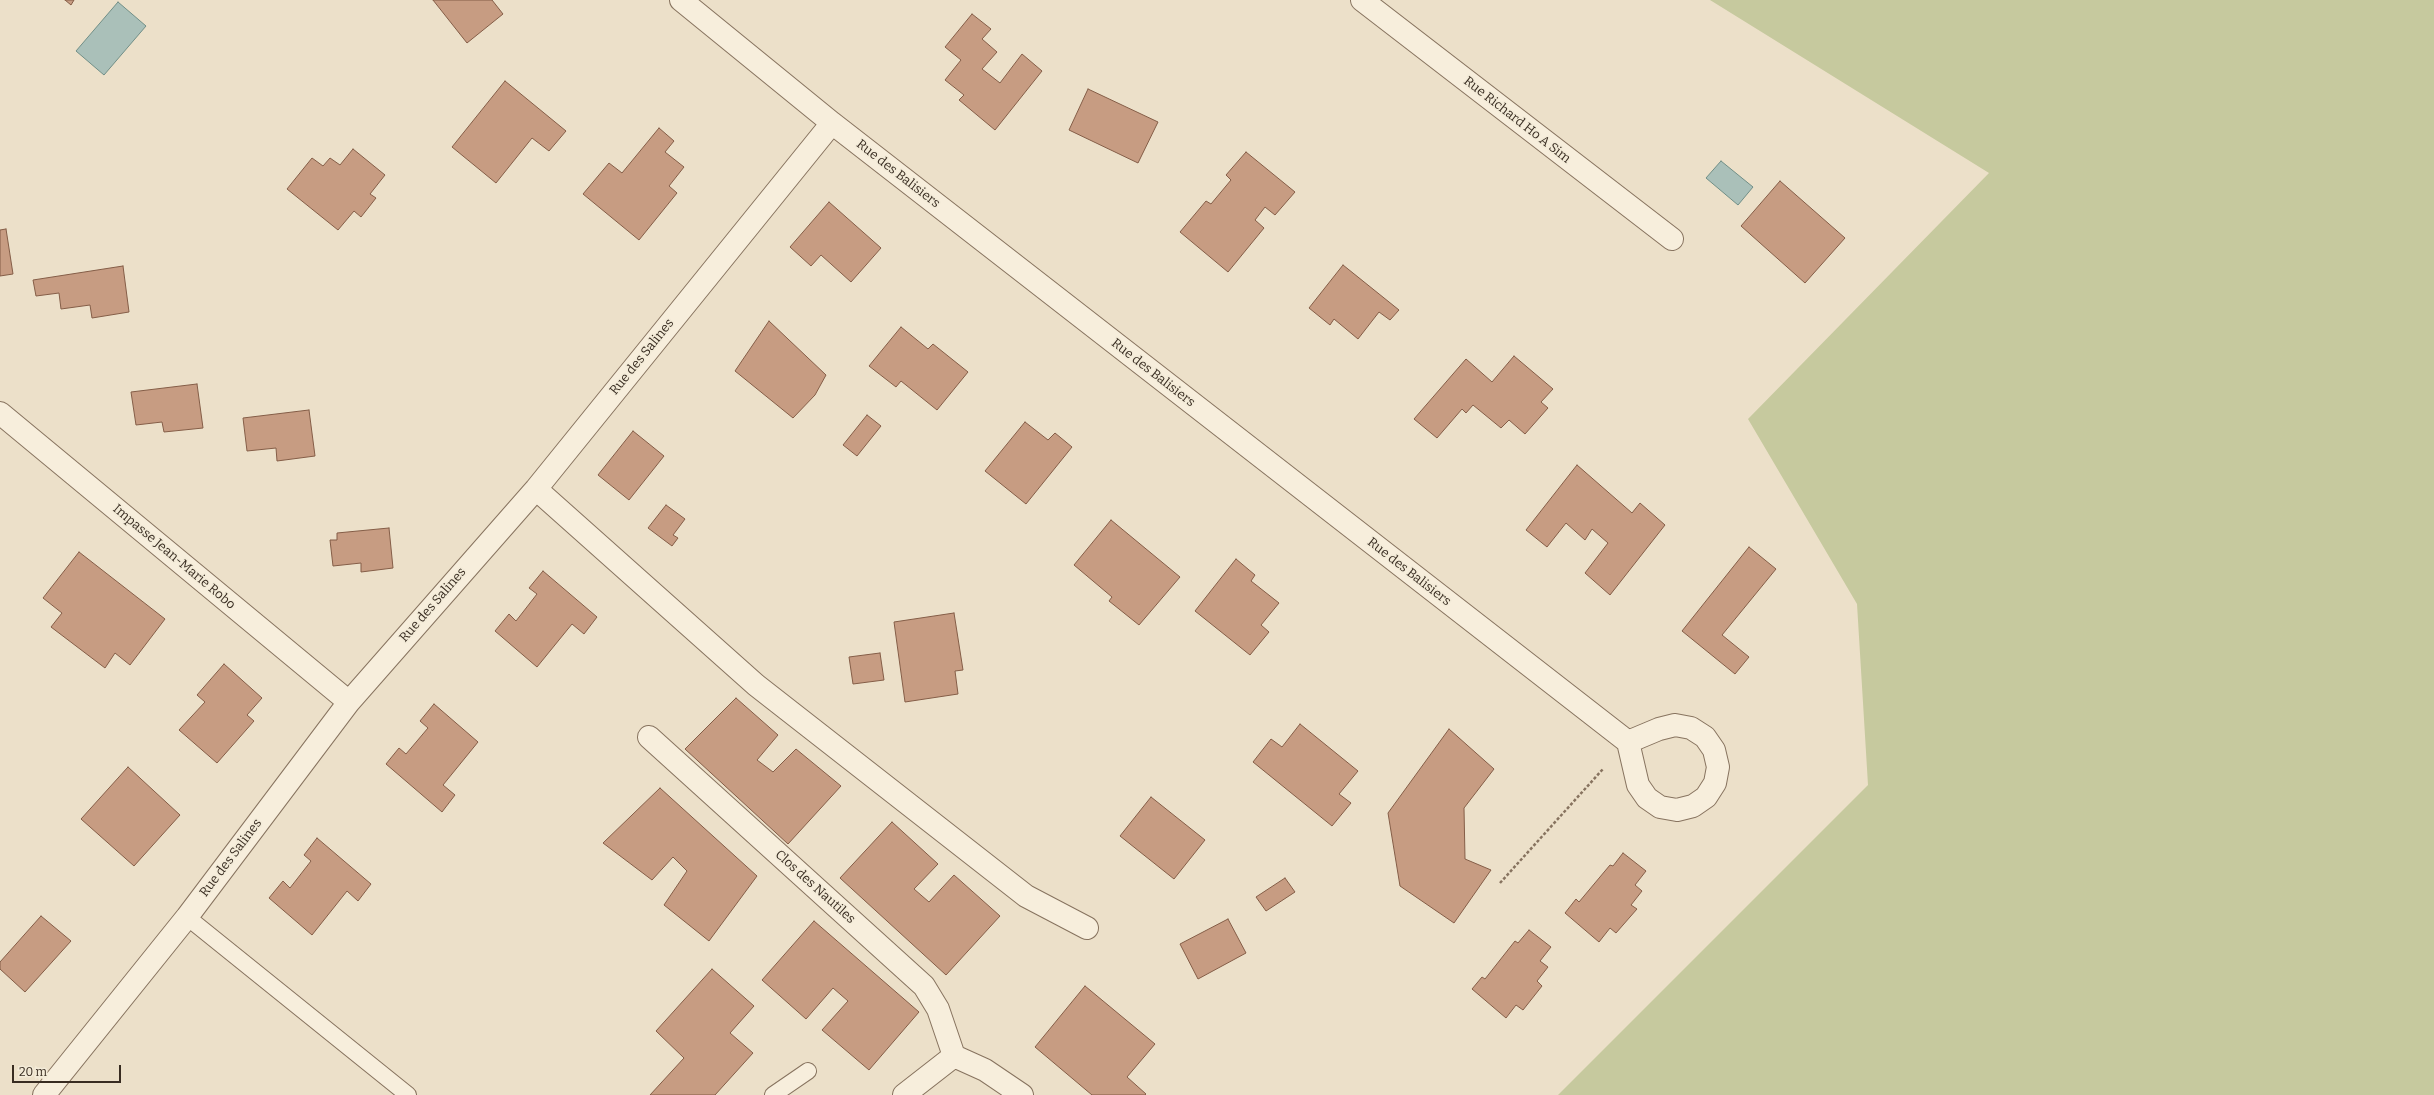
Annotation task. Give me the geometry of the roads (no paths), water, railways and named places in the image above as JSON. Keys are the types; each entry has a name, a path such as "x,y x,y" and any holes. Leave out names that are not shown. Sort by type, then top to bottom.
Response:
{"street":[{"name":"Rue des Balisiers","path":"682,0 832,123 1628,742"},
{"name":"Rue Richard Ho A Sim","path":"1362,0 1672,239"},
{"name":"Rue des Salines","path":"44,1095 187,917 349,702 536,489 832,123"},
{"name":"Impasse Jean-Marie Robo","path":"0,413 349,702"},
{"path":"536,489 756,685 1026,896 1087,928"},
{"name":"Clos des Nautiles","path":"649,737 924,986 941,1015 954,1056"},
{"path":"904,1095 954,1056 985,1070 1022,1095"}],"lane":[{"path":"187,917 408,1095"},
{"path":"773,1095 808,1071"}],"water":[{"path":"118,2 146,26 104,75 76,51"},
{"path":"1721,161 1753,187 1738,205 1706,178"}]}
